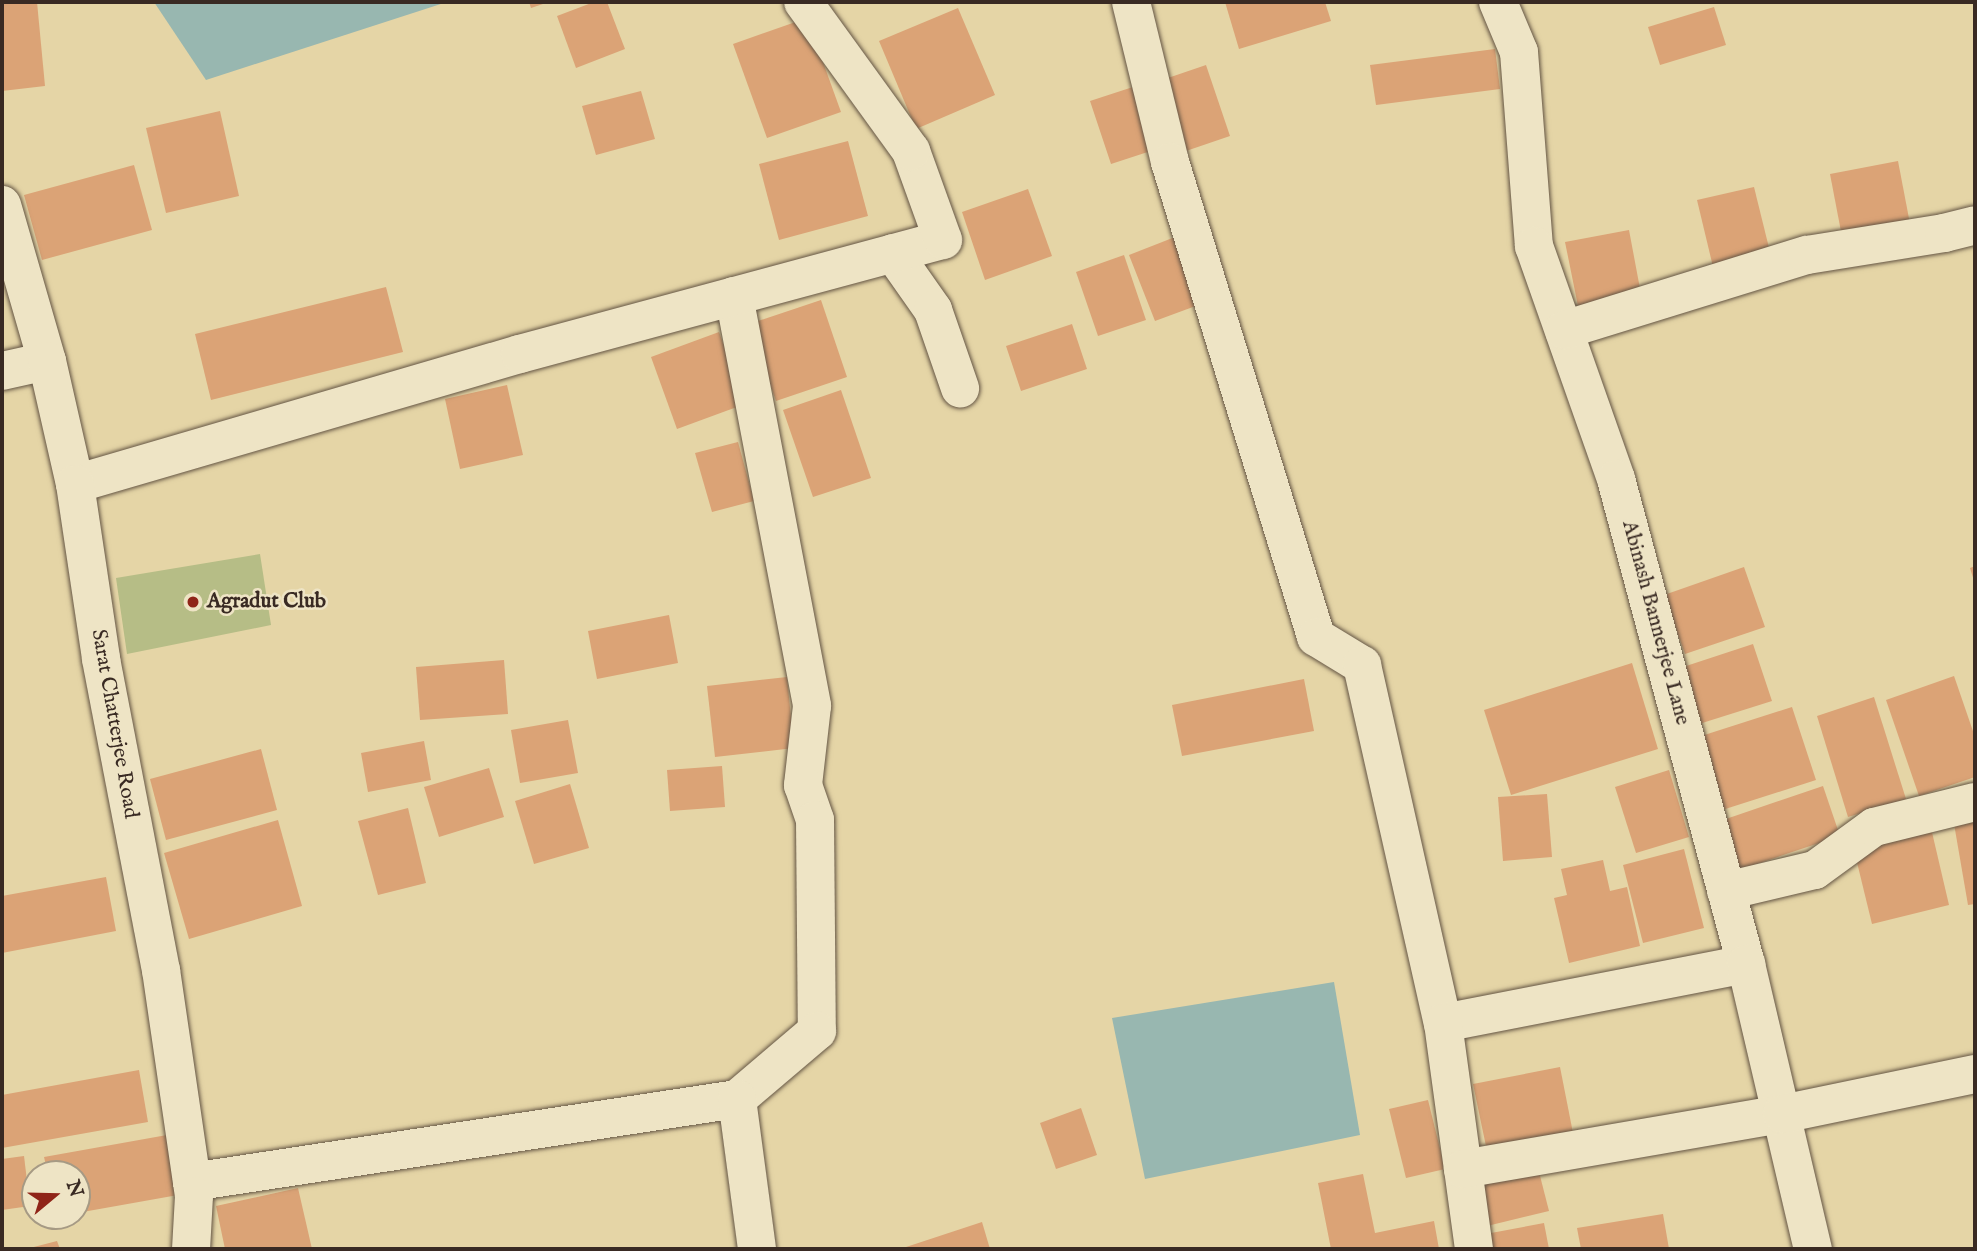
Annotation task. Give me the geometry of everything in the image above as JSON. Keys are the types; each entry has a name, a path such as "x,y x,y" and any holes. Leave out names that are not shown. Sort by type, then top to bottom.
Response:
{"street":[{"path":"75,484 520,354 943,240 911,151 803,2"},
{"path":"1131,2 1170,162 1316,636 1362,665 1443,1023 1474,1249"},
{"name":"Abinash Bannerjee Lane","path":"1498,2 1519,52 1534,246 1616,479 1746,964 1813,1249"},
{"name":"Sarat Chatterjee Road","path":"2,205 47,361 75,484 104,672 162,970 192,1182 191,1249"},
{"path":"1564,330 1807,255 1944,233 1975,225"},
{"path":"893,253 933,310 960,388"},
{"path":"192,1182 737,1098 817,1031 815,820 803,785 812,706 734,296"},
{"path":"2,370 47,361"},
{"path":"1726,891 1815,870 1874,827 1975,802"},
{"path":"1443,1023 1746,964"},
{"path":"1463,1169 1782,1114 1975,1074"},
{"path":"737,1098 757,1249"}],"green space":[{"name":"Agradut Club","path":"260,554 271,625 127,654 116,578"}],"water":[{"path":"154,2 447,2 206,80"},
{"path":"1334,982 1360,1135 1145,1179 1112,1018"}],"building":[{"path":"2,2 37,2 45,86 2,91"},
{"path":"529,2 549,2 531,8"},
{"path":"594,2 607,2 625,49 576,68 557,16"},
{"path":"1225,2 1325,2 1331,21 1239,49"},
{"path":"1714,7 1726,45 1660,65 1648,27"},
{"path":"958,8 995,95 916,129 879,41"},
{"path":"807,18 841,112 767,138 733,44"},
{"path":"1495,49 1500,89 1376,105 1370,65"},
{"path":"1206,65 1230,136 1186,151 1162,80"},
{"path":"1139,85 1160,148 1111,164 1090,101"},
{"path":"641,91 655,139 596,155 582,106"},
{"path":"220,111 239,196 166,213 146,128"},
{"path":"848,141 868,216 779,240 759,164"},
{"path":"1898,161 1911,229 1843,242 1830,174"},
{"path":"134,165 152,230 42,260 24,195"},
{"path":"1754,187 1771,256 1714,271 1697,200"},
{"path":"1028,189 1052,256 985,280 962,212"},
{"path":"1629,230 1641,294 1578,306 1565,242"},
{"path":"1175,237 1201,304 1155,321 1129,255"},
{"path":"1124,255 1146,320 1098,336 1076,272"},
{"path":"386,287 403,352 211,400 195,334"},
{"path":"821,300 847,377 776,401 749,324"},
{"path":"1072,324 1087,369 1021,391 1006,346"},
{"path":"719,332 745,404 677,429 651,357"},
{"path":"507,385 523,455 460,469 445,399"},
{"path":"841,390 871,478 813,497 783,410"},
{"path":"738,442 754,501 712,512 695,453"},
{"path":"1975,566 1975,584 1970,568"},
{"path":"1744,567 1765,627 1685,654 1664,595"},
{"path":"669,615 678,663 597,679 588,631"},
{"path":"1753,644 1772,701 1699,724 1680,668"},
{"path":"504,660 508,714 420,720 416,667"},
{"path":"1632,663 1658,749 1511,795 1484,710"},
{"path":"1954,676 1975,737 1975,777 1919,796 1886,700"},
{"path":"787,677 794,748 715,757 707,686"},
{"path":"1304,679 1314,731 1182,756 1172,705"},
{"path":"1874,697 1906,799 1848,817 1817,716"},
{"path":"1792,707 1816,780 1719,811 1695,738"},
{"path":"568,720 578,773 520,783 511,730"},
{"path":"424,741 431,780 368,792 361,753"},
{"path":"261,749 277,810 166,840 150,779"},
{"path":"722,766 725,807 670,811 667,770"},
{"path":"489,768 504,817 439,837 424,787"},
{"path":"1669,770 1689,837 1636,853 1615,787"},
{"path":"570,784 589,848 534,864 515,801"},
{"path":"1823,786 1840,836 1739,870 1723,820"},
{"path":"1547,794 1552,857 1503,861 1498,797"},
{"path":"408,808 426,883 378,895 358,821"},
{"path":"1975,814 1975,904 1968,905 1953,818"},
{"path":"278,820 302,906 189,939 164,853"},
{"path":"1931,828 1949,905 1872,924 1853,846"},
{"path":"1684,849 1704,928 1643,943 1623,865"},
{"path":"1603,860 1610,891 1627,887 1640,946 1569,963 1554,898 1567,895 1561,869"},
{"path":"106,877 116,931 2,953 2,896"},
{"path":"1560,1067 1573,1133 1487,1151 1473,1084"},
{"path":"139,1070 148,1122 2,1148 2,1095"},
{"path":"1428,1100 1445,1169 1406,1178 1389,1109"},
{"path":"1081,1108 1097,1155 1056,1169 1040,1123"},
{"path":"167,1135 178,1195 91,1211 91,1160 45,1160 44,1157"},
{"path":"24,1156 24,1160 21,1160 21,1207 2,1210 2,1159"},
{"path":"1538,1168 1549,1211 1487,1226 1476,1184"},
{"path":"1363,1174 1375,1233 1434,1221 1439,1249 1331,1249 1318,1183"},
{"path":"298,1188 312,1249 225,1249 216,1206"},
{"path":"1663,1214 1669,1249 1581,1249 1577,1228"},
{"path":"982,1222 990,1249 900,1249"},
{"path":"1544,1223 1549,1249 1477,1249 1475,1236"},
{"path":"57,1241 60,1249 30,1249 30,1248"}],"place":[{"name":"Agradut Club","path":"193,602"}]}
